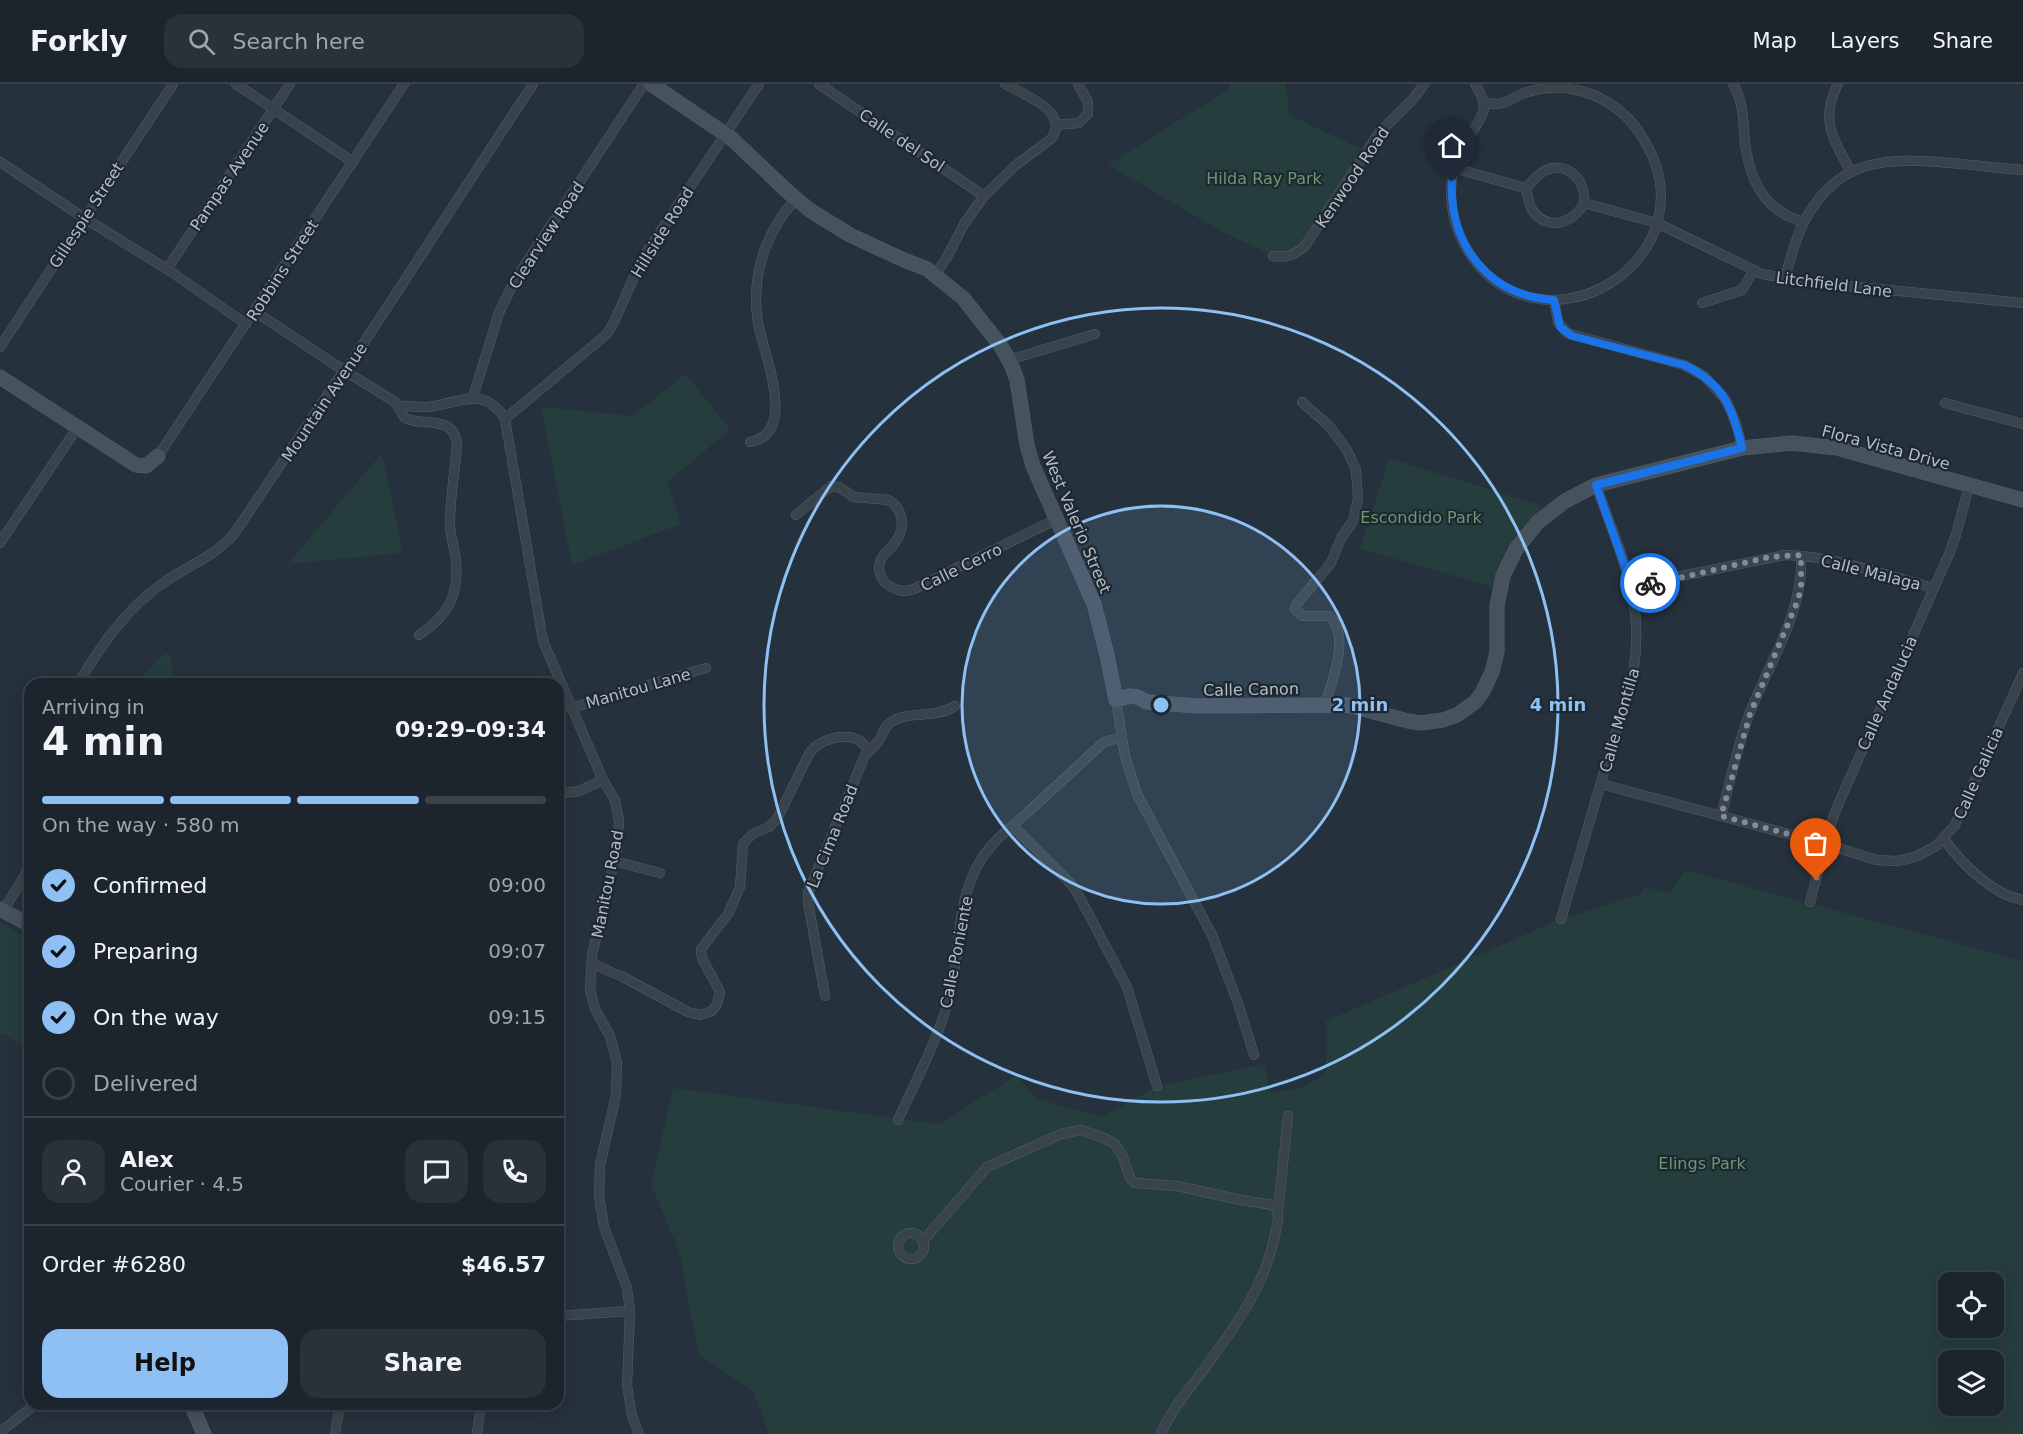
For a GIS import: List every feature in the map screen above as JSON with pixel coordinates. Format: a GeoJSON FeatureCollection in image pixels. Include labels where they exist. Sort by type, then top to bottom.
{"type":"FeatureCollection","features":[{"type":"Feature","properties":{"kind":"street","name":"Gillespie Street"},"geometry":{"type":"LineString","coordinates":[[0,347],[173,84]]}},
{"type":"Feature","properties":{"kind":"street"},"geometry":{"type":"LineString","coordinates":[[236,84],[353,162]]}},
{"type":"Feature","properties":{"kind":"street","name":"Pampas Avenue"},"geometry":{"type":"LineString","coordinates":[[167,269],[290,84]]}},
{"type":"Feature","properties":{"kind":"street","name":"Robbins Street"},"geometry":{"type":"LineString","coordinates":[[158,456],[404,84]]}},
{"type":"Feature","properties":{"kind":"street","name":"Mountain Avenue"},"geometry":{"type":"LineString","coordinates":[[82,678],[113,630],[128,613],[164,582],[214,554],[234,534],[352,361],[533,84]]}},
{"type":"Feature","properties":{"kind":"street","name":"Clearview Road"},"geometry":{"type":"LineString","coordinates":[[473,398],[499,313],[515,280],[644,84]]}},
{"type":"Feature","properties":{"kind":"street","name":"West Valerio Street"},"geometry":{"type":"LineString","coordinates":[[651,84],[725,133],[796,200],[829,224],[927,269],[935,275],[978,314],[1009,360],[1017,380],[1025,434],[1033,466],[1094,604],[1118,699],[1128,766],[1137,794],[1212,935],[1238,1003],[1254,1055]]}},
{"type":"Feature","properties":{"kind":"street","name":"Hillside Road"},"geometry":{"type":"LineString","coordinates":[[505,419],[607,334],[642,259],[759,84]]}},
{"type":"Feature","properties":{"kind":"street","name":"Calle del Sol"},"geometry":{"type":"LineString","coordinates":[[819,84],[984,196]]}},
{"type":"Feature","properties":{"kind":"street"},"geometry":{"type":"LineString","coordinates":[[935,275],[964,224],[984,196],[1016,165],[1054,135],[1056,124],[1054,116],[1047,108],[1005,84]]}},
{"type":"Feature","properties":{"kind":"street"},"geometry":{"type":"LineString","coordinates":[[1056,124],[1079,123],[1088,114],[1088,102],[1078,84]]}},
{"type":"Feature","properties":{"kind":"street","name":"Kenwood Road"},"geometry":{"type":"LineString","coordinates":[[1273,256],[1288,256],[1297,253],[1305,246],[1378,134],[1414,98],[1424,84]]}},
{"type":"Feature","properties":{"kind":"street"},"geometry":{"type":"LineString","coordinates":[[1475,84],[1484,103],[1483,111],[1462,147],[1454,168],[1451,197],[1459,235],[1473,259],[1483,270],[1506,286],[1532,297],[1554,300],[1583,296],[1618,279],[1641,256],[1658,223],[1661,201],[1660,185],[1653,158],[1638,131],[1616,108],[1596,96],[1562,88],[1536,90],[1500,104],[1484,103]]}},
{"type":"Feature","properties":{"kind":"street"},"geometry":{"type":"LineString","coordinates":[[1733,84],[1743,113],[1751,173],[1760,191],[1774,207],[1792,219],[1803,222]]}},
{"type":"Feature","properties":{"kind":"street"},"geometry":{"type":"LineString","coordinates":[[1838,84],[1830,103],[1829,124],[1835,142],[1851,172]]}},
{"type":"Feature","properties":{"kind":"street"},"geometry":{"type":"LineString","coordinates":[[1785,278],[1803,222],[1824,193],[1851,172],[1874,164],[1900,159],[2023,170]]}},
{"type":"Feature","properties":{"kind":"street"},"geometry":{"type":"LineString","coordinates":[[0,162],[84,218],[167,269],[246,324]]}},
{"type":"Feature","properties":{"kind":"street"},"geometry":{"type":"LineString","coordinates":[[1454,168],[1525,188]]}},
{"type":"Feature","properties":{"kind":"street"},"geometry":{"type":"LineString","coordinates":[[1564,169],[1572,172],[1581,182],[1584,203],[1570,220],[1562,223],[1549,222],[1540,219],[1532,209],[1525,188],[1547,170],[1564,169]]}},
{"type":"Feature","properties":{"kind":"street"},"geometry":{"type":"LineString","coordinates":[[750,442],[759,440],[768,432],[776,414],[773,380],[757,311],[760,264],[771,234],[796,200]]}},
{"type":"Feature","properties":{"kind":"street","name":"Litchfield Lane"},"geometry":{"type":"LineString","coordinates":[[1584,203],[1658,223],[1771,277],[1818,284],[2023,303]]}},
{"type":"Feature","properties":{"kind":"street"},"geometry":{"type":"LineString","coordinates":[[1702,303],[1742,290],[1754,270]]}},
{"type":"Feature","properties":{"kind":"street"},"geometry":{"type":"LineString","coordinates":[[1554,300],[1558,322],[1567,333],[1684,365],[1704,376],[1726,400],[1737,426],[1742,448]]}},
{"type":"Feature","properties":{"kind":"street"},"geometry":{"type":"LineString","coordinates":[[254,311],[395,402],[408,420],[447,426],[453,433],[457,441],[450,523],[456,560],[455,586],[452,601],[444,615],[419,635]]}},
{"type":"Feature","properties":{"kind":"street"},"geometry":{"type":"LineString","coordinates":[[1009,360],[1095,334]]}},
{"type":"Feature","properties":{"kind":"street"},"geometry":{"type":"LineString","coordinates":[[0,378],[136,465],[146,466],[158,456]]}},
{"type":"Feature","properties":{"kind":"street"},"geometry":{"type":"LineString","coordinates":[[398,406],[426,407],[473,398],[492,403],[505,419]]}},
{"type":"Feature","properties":{"kind":"street"},"geometry":{"type":"LineString","coordinates":[[1302,402],[1329,426],[1347,450],[1356,470],[1358,485],[1357,511],[1353,521],[1341,538],[1331,563],[1295,609],[1302,616],[1329,616],[1337,626],[1338,652],[1325,705]]}},
{"type":"Feature","properties":{"kind":"street"},"geometry":{"type":"LineString","coordinates":[[1945,403],[2023,424]]}},
{"type":"Feature","properties":{"kind":"street","name":"Manitou Road"},"geometry":{"type":"LineString","coordinates":[[505,419],[543,642],[558,678]]}},
{"type":"Feature","properties":{"kind":"street"},"geometry":{"type":"LineString","coordinates":[[0,543],[77,428]]}},
{"type":"Feature","properties":{"kind":"street","name":"Flora Vista Drive"},"geometry":{"type":"LineString","coordinates":[[1538,522],[1565,501],[1596,485],[1742,448],[1792,442],[1836,448],[2023,500]]}},
{"type":"Feature","properties":{"kind":"street","name":"Calle Montilla"},"geometry":{"type":"LineString","coordinates":[[1561,919],[1636,660],[1637,621],[1632,586],[1596,485]]}},
{"type":"Feature","properties":{"kind":"street","name":"Calle Cerro"},"geometry":{"type":"LineString","coordinates":[[796,515],[831,486],[839,487],[854,496],[892,502],[900,512],[902,527],[896,542],[882,557],[880,571],[883,581],[890,588],[904,592],[914,590],[1057,519]]}},
{"type":"Feature","properties":{"kind":"street","name":"Calle Andalucia"},"geometry":{"type":"LineString","coordinates":[[1810,902],[1838,805],[1956,535],[1969,486]]}},
{"type":"Feature","properties":{"kind":"street","name":"Calle Canon"},"geometry":{"type":"LineString","coordinates":[[1118,699],[1126,696],[1137,697],[1147,702],[1197,706],[1357,706],[1408,721],[1421,723],[1443,720],[1466,709],[1482,693],[1495,664],[1497,606],[1503,576],[1516,549],[1538,522]]}},
{"type":"Feature","properties":{"kind":"street"},"geometry":{"type":"LineString","coordinates":[[1721,816],[1750,714],[1798,600],[1801,587],[1801,555]]}},
{"type":"Feature","properties":{"kind":"street","name":"Calle Malaga"},"geometry":{"type":"LineString","coordinates":[[1632,586],[1688,576],[1769,557],[1801,555],[1827,559],[1934,588]]}},
{"type":"Feature","properties":{"kind":"street","name":"Manitou Lane"},"geometry":{"type":"LineString","coordinates":[[571,708],[706,668]]}},
{"type":"Feature","properties":{"kind":"street","name":"Calle Galicia"},"geometry":{"type":"LineString","coordinates":[[1601,784],[1826,844],[1876,860],[1897,861],[1917,856],[1944,839],[1960,816],[2023,673]]}},
{"type":"Feature","properties":{"kind":"street","name":"Manitou Road"},"geometry":{"type":"LineString","coordinates":[[564,692],[603,780],[615,800],[618,814],[619,835],[592,955],[590,979],[592,1000],[610,1036],[617,1063],[616,1095],[600,1165],[599,1196],[600,1212],[622,1275],[630,1311],[627,1385],[632,1416],[639,1434]]}},
{"type":"Feature","properties":{"kind":"street","name":"La Cima Road"},"geometry":{"type":"LineString","coordinates":[[825,996],[808,893],[865,755],[880,738],[886,725],[895,720],[943,712],[955,706]]}},
{"type":"Feature","properties":{"kind":"street"},"geometry":{"type":"LineString","coordinates":[[593,964],[688,1011],[700,1015],[712,1011],[719,1000],[720,992],[702,958],[702,948],[728,914],[740,887],[741,849],[745,840],[752,834],[769,827],[777,819],[809,754],[815,747],[836,738],[850,737],[859,741],[869,751]]}},
{"type":"Feature","properties":{"kind":"street","name":"Calle Poniente"},"geometry":{"type":"LineString","coordinates":[[898,1120],[940,1027],[949,1000],[957,958],[962,908],[969,885],[982,859],[991,846],[1104,742],[1122,737]]}},
{"type":"Feature","properties":{"kind":"street"},"geometry":{"type":"LineString","coordinates":[[564,793],[579,791],[603,780]]}},
{"type":"Feature","properties":{"kind":"street"},"geometry":{"type":"LineString","coordinates":[[1013,826],[1071,884],[1083,904],[1127,987],[1157,1086]]}},
{"type":"Feature","properties":{"kind":"street"},"geometry":{"type":"LineString","coordinates":[[1944,839],[1977,875],[2005,893],[2023,900]]}},
{"type":"Feature","properties":{"kind":"street"},"geometry":{"type":"LineString","coordinates":[[614,861],[660,873]]}},
{"type":"Feature","properties":{"kind":"street"},"geometry":{"type":"LineString","coordinates":[[24,877],[2,910],[24,922]]}},
{"type":"Feature","properties":{"kind":"street"},"geometry":{"type":"LineString","coordinates":[[1161,1434],[1173,1411],[1231,1332],[1253,1297],[1265,1269],[1273,1244],[1278,1212],[1288,1116]]}},
{"type":"Feature","properties":{"kind":"street"},"geometry":{"type":"LineString","coordinates":[[923,1241],[987,1167],[1061,1134],[1081,1130],[1115,1144],[1122,1155],[1130,1178],[1135,1183],[1177,1186],[1241,1200],[1273,1204],[1278,1212]]}},
{"type":"Feature","properties":{"kind":"street"},"geometry":{"type":"LineString","coordinates":[[564,1316],[630,1311]]}},
{"type":"Feature","properties":{"kind":"street"},"geometry":{"type":"LineString","coordinates":[[0,1432],[28,1410]]}},
{"type":"Feature","properties":{"kind":"street"},"geometry":{"type":"LineString","coordinates":[[194,1410],[204,1434]]}},
{"type":"Feature","properties":{"kind":"street"},"geometry":{"type":"LineString","coordinates":[[335,1434],[339,1410]]}},
{"type":"Feature","properties":{"kind":"street"},"geometry":{"type":"LineString","coordinates":[[477,1434],[481,1410]]}},
{"type":"Feature","properties":{"kind":"green space","name":"Hilda Ray Park"},"geometry":{"type":"Polygon","coordinates":[[[1230,84],[1286,84],[1289,115],[1366,151],[1305,246],[1273,256],[1219,230],[1108,165],[1230,88],[1230,84]]]}},
{"type":"Feature","properties":{"kind":"green space"},"geometry":{"type":"Polygon","coordinates":[[[686,374],[730,430],[667,482],[681,524],[572,565],[541,407],[632,416],[686,374]]]}},
{"type":"Feature","properties":{"kind":"green space"},"geometry":{"type":"Polygon","coordinates":[[[382,453],[403,553],[288,564],[382,453]]]}},
{"type":"Feature","properties":{"kind":"green space","name":"Escondido Park"},"geometry":{"type":"Polygon","coordinates":[[[1389,458],[1544,506],[1513,543],[1501,564],[1493,587],[1360,549],[1389,458]]]}},
{"type":"Feature","properties":{"kind":"green space"},"geometry":{"type":"Polygon","coordinates":[[[169,652],[174,678],[141,678],[153,664],[169,652]]]}},
{"type":"Feature","properties":{"kind":"green space","name":"Elings Park"},"geometry":{"type":"Polygon","coordinates":[[[1685,870],[2023,961],[2023,1434],[769,1434],[753,1391],[698,1354],[680,1254],[651,1185],[673,1088],[939,1124],[1017,1075],[1035,1098],[1102,1117],[1157,1086],[1264,1064],[1271,1093],[1299,1088],[1325,1076],[1326,1021],[1561,919],[1640,894],[1644,886],[1669,894],[1685,870]]]}},
{"type":"Feature","properties":{"kind":"green space"},"geometry":{"type":"Polygon","coordinates":[[[0,922],[24,936],[24,1048],[6,1034],[0,1034],[0,922]]]}},
{"type":"Feature","properties":{"kind":"way so far"},"geometry":{"type":"LineString","coordinates":[[1650,583],[1769,557],[1801,555],[1801,587],[1798,600],[1743,731],[1721,816],[1826,844],[1816,880]]}},
{"type":"Feature","properties":{"kind":"route"},"geometry":{"type":"LineString","coordinates":[[1452,182],[1452,206],[1459,235],[1473,259],[1483,270],[1518,293],[1554,300],[1560,327],[1572,336],[1693,369],[1712,382],[1733,412],[1742,448],[1596,485],[1632,586],[1650,583]]}}]}
